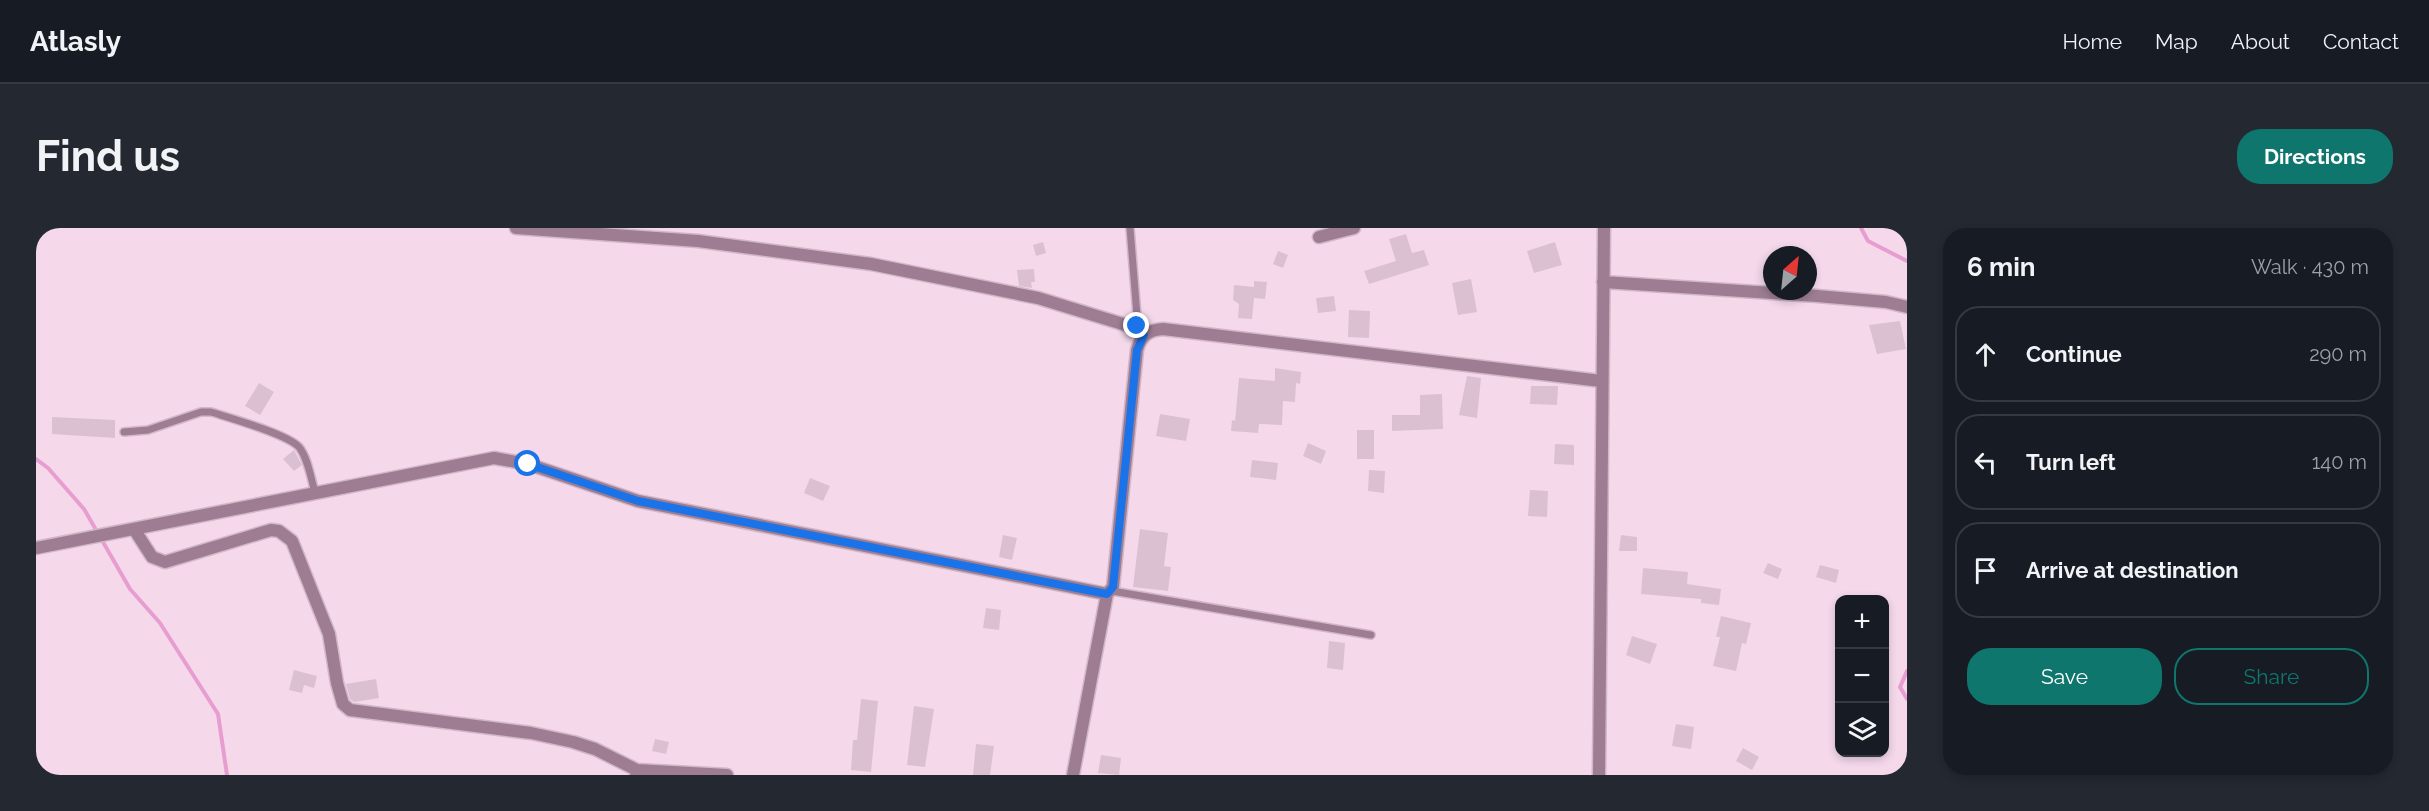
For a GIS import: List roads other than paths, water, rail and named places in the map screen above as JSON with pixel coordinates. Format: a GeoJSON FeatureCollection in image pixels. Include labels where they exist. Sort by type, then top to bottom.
{"type":"FeatureCollection","features":[{"type":"Feature","properties":{"kind":"street"},"geometry":{"type":"LineString","coordinates":[[516,228],[698,241],[871,264],[1038,298],[1142,332],[1163,329],[1601,381]]}},
{"type":"Feature","properties":{"kind":"street"},"geometry":{"type":"LineString","coordinates":[[1319,237],[1354,228]]}},
{"type":"Feature","properties":{"kind":"street"},"geometry":{"type":"LineString","coordinates":[[1600,775],[1601,381],[1604,228]]}},
{"type":"Feature","properties":{"kind":"street"},"geometry":{"type":"LineString","coordinates":[[1603,282],[1828,297],[1886,302],[1907,307]]}},
{"type":"Feature","properties":{"kind":"street"},"geometry":{"type":"LineString","coordinates":[[1073,775],[1109,592],[1137,350],[1142,332]]}},
{"type":"Feature","properties":{"kind":"street"},"geometry":{"type":"LineString","coordinates":[[36,548],[480,459],[504,459],[528,464],[638,501],[1109,592]]}},
{"type":"Feature","properties":{"kind":"street"},"geometry":{"type":"LineString","coordinates":[[134,529],[152,557],[165,562],[271,530],[287,535],[292,541],[329,634],[337,683],[343,704],[350,710],[531,733],[573,742],[595,749],[636,773],[727,775]]}},
{"type":"Feature","properties":{"kind":"lane"},"geometry":{"type":"LineString","coordinates":[[1130,228],[1137,326],[1142,332]]}},
{"type":"Feature","properties":{"kind":"lane"},"geometry":{"type":"LineString","coordinates":[[124,432],[148,430],[201,411],[211,412],[283,437],[299,447],[315,492]]}},
{"type":"Feature","properties":{"kind":"lane"},"geometry":{"type":"LineString","coordinates":[[1109,592],[1371,635]]}},
{"type":"Feature","properties":{"kind":"waterway"},"geometry":{"type":"LineString","coordinates":[[1861,228],[1868,241],[1907,261]]}},
{"type":"Feature","properties":{"kind":"waterway"},"geometry":{"type":"LineString","coordinates":[[36,459],[48,468],[84,509],[130,589],[160,623],[218,714],[227,775]]}},
{"type":"Feature","properties":{"kind":"waterway"},"geometry":{"type":"LineString","coordinates":[[1907,671],[1900,687],[1907,699]]}}]}
